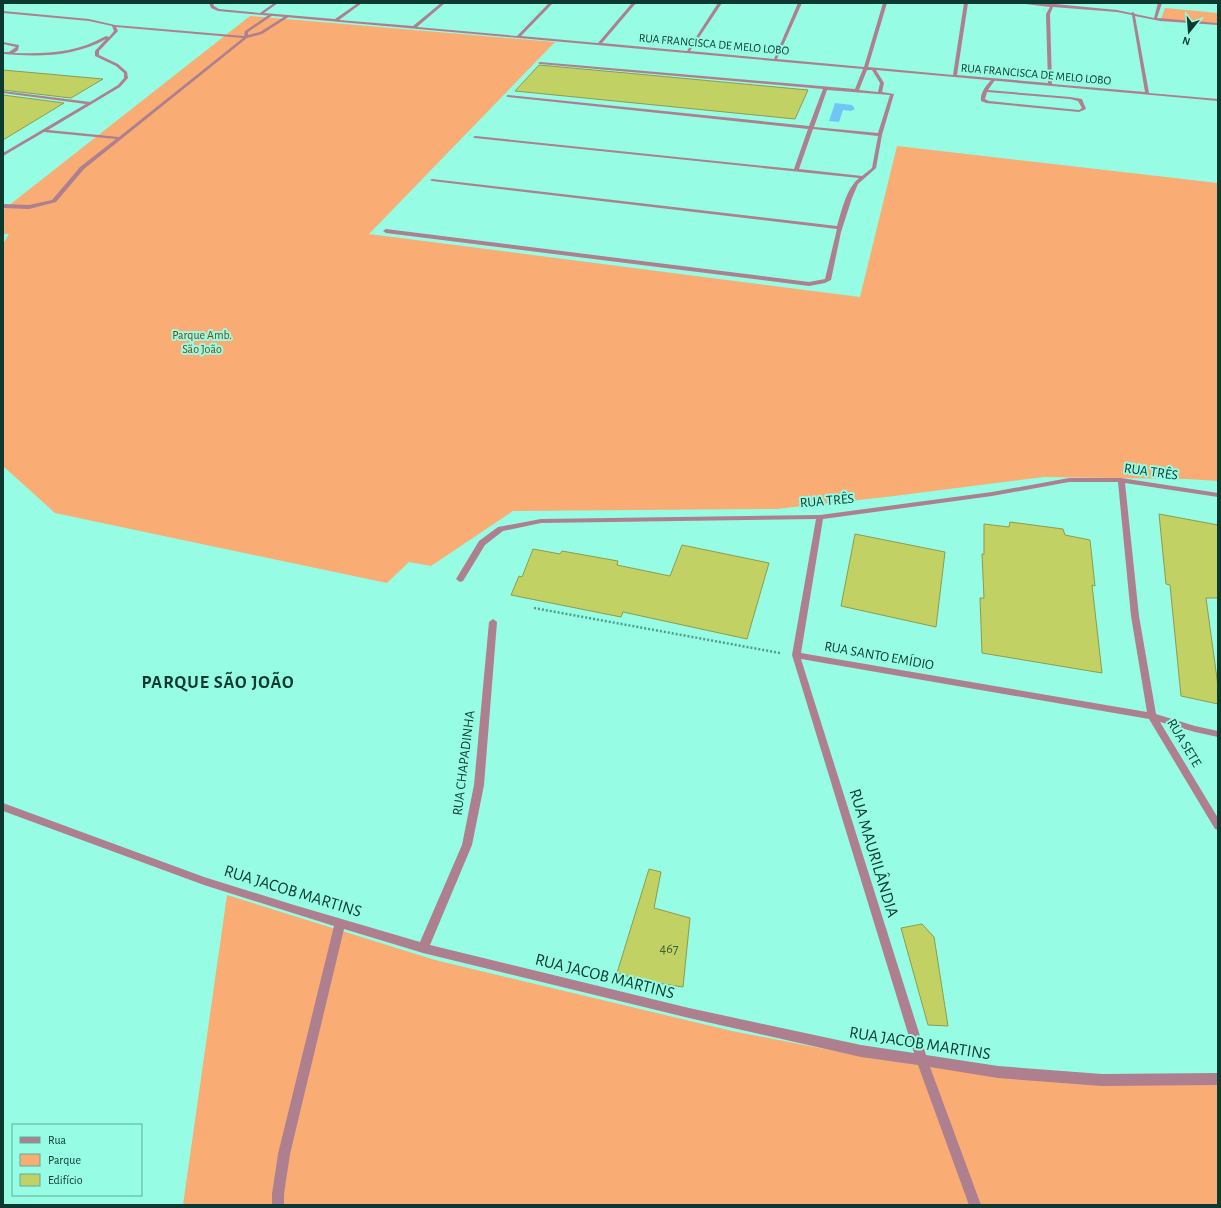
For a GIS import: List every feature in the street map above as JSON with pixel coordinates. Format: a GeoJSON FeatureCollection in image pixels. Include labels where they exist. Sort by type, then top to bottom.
{"type":"FeatureCollection","features":[{"type":"Feature","properties":{"kind":"street","name":"RUA FRANCISCA DE MELO LOBO"},"geometry":{"type":"LineString","coordinates":[[211,3],[212,7],[218,10],[1218,100]]}},
{"type":"Feature","properties":{"kind":"street"},"geometry":{"type":"LineString","coordinates":[[260,14],[276,3]]}},
{"type":"Feature","properties":{"kind":"street"},"geometry":{"type":"LineString","coordinates":[[336,20],[360,3]]}},
{"type":"Feature","properties":{"kind":"street"},"geometry":{"type":"LineString","coordinates":[[415,27],[443,3]]}},
{"type":"Feature","properties":{"kind":"street"},"geometry":{"type":"LineString","coordinates":[[518,37],[551,3]]}},
{"type":"Feature","properties":{"kind":"street"},"geometry":{"type":"LineString","coordinates":[[599,44],[634,3]]}},
{"type":"Feature","properties":{"kind":"street"},"geometry":{"type":"LineString","coordinates":[[688,52],[720,3]]}},
{"type":"Feature","properties":{"kind":"street"},"geometry":{"type":"LineString","coordinates":[[775,60],[800,3]]}},
{"type":"Feature","properties":{"kind":"street"},"geometry":{"type":"LineString","coordinates":[[856,91],[865,69],[885,3]]}},
{"type":"Feature","properties":{"kind":"street"},"geometry":{"type":"LineString","coordinates":[[955,77],[966,3]]}},
{"type":"Feature","properties":{"kind":"street"},"geometry":{"type":"LineString","coordinates":[[1019,3],[1105,10],[1133,13],[1156,19],[1218,24]]}},
{"type":"Feature","properties":{"kind":"street"},"geometry":{"type":"LineString","coordinates":[[1052,6],[1066,3]]}},
{"type":"Feature","properties":{"kind":"street"},"geometry":{"type":"LineString","coordinates":[[1156,19],[1160,3]]}},
{"type":"Feature","properties":{"kind":"street"},"geometry":{"type":"LineString","coordinates":[[1050,85],[1048,14],[1052,6]]}},
{"type":"Feature","properties":{"kind":"street"},"geometry":{"type":"LineString","coordinates":[[3,12],[89,20],[115,26],[246,37],[261,33],[288,16]]}},
{"type":"Feature","properties":{"kind":"street"},"geometry":{"type":"LineString","coordinates":[[1133,13],[1147,93]]}},
{"type":"Feature","properties":{"kind":"street"},"geometry":{"type":"LineString","coordinates":[[3,206],[29,207],[54,201],[82,168],[246,37],[246,32],[271,15]]}},
{"type":"Feature","properties":{"kind":"street"},"geometry":{"type":"LineString","coordinates":[[3,155],[119,86],[126,78],[126,73],[117,65],[97,56],[97,51],[116,31],[115,26]]}},
{"type":"Feature","properties":{"kind":"street"},"geometry":{"type":"LineString","coordinates":[[3,53],[54,54],[70,52],[85,48],[112,35]]}},
{"type":"Feature","properties":{"kind":"street"},"geometry":{"type":"LineString","coordinates":[[3,43],[18,46],[9,54]]}},
{"type":"Feature","properties":{"kind":"street"},"geometry":{"type":"LineString","coordinates":[[386,231],[809,284],[828,280],[840,228],[854,186],[862,177],[872,172],[874,168],[880,135],[892,94],[540,63]]}},
{"type":"Feature","properties":{"kind":"street"},"geometry":{"type":"LineString","coordinates":[[873,69],[882,83],[880,93]]}},
{"type":"Feature","properties":{"kind":"street"},"geometry":{"type":"LineString","coordinates":[[985,91],[1076,99],[1080,100],[1084,109],[1079,111],[993,104],[983,100],[985,91],[994,80]]}},
{"type":"Feature","properties":{"kind":"street"},"geometry":{"type":"LineString","coordinates":[[796,170],[825,89]]}},
{"type":"Feature","properties":{"kind":"street"},"geometry":{"type":"LineString","coordinates":[[3,92],[91,103]]}},
{"type":"Feature","properties":{"kind":"street"},"geometry":{"type":"LineString","coordinates":[[508,96],[880,135]]}},
{"type":"Feature","properties":{"kind":"street"},"geometry":{"type":"LineString","coordinates":[[43,131],[120,138]]}},
{"type":"Feature","properties":{"kind":"street"},"geometry":{"type":"LineString","coordinates":[[475,137],[862,177]]}},
{"type":"Feature","properties":{"kind":"street"},"geometry":{"type":"LineString","coordinates":[[432,180],[840,228]]}},
{"type":"Feature","properties":{"kind":"street","name":"RUA TRÊS"},"geometry":{"type":"LineString","coordinates":[[460,579],[482,543],[501,529],[541,521],[820,516],[992,494],[1069,480],[1120,480],[1218,494]]}},
{"type":"Feature","properties":{"kind":"street"},"geometry":{"type":"LineString","coordinates":[[1120,480],[1127,531],[1134,616],[1152,716]]}},
{"type":"Feature","properties":{"kind":"street"},"geometry":{"type":"LineString","coordinates":[[796,656],[820,516]]}},
{"type":"Feature","properties":{"kind":"street","name":"RUA CHAPADINHA"},"geometry":{"type":"LineString","coordinates":[[423,948],[467,844],[479,785],[493,622]]}},
{"type":"Feature","properties":{"kind":"street","name":"RUA SANTO EMÍDIO"},"geometry":{"type":"LineString","coordinates":[[796,656],[1152,716],[1195,729],[1218,734]]}},
{"type":"Feature","properties":{"kind":"street","name":"RUA MAURILÂNDIA"},"geometry":{"type":"LineString","coordinates":[[796,656],[921,1059],[975,1205]]}},
{"type":"Feature","properties":{"kind":"street","name":"RUA SETE"},"geometry":{"type":"LineString","coordinates":[[1152,716],[1218,826]]}},
{"type":"Feature","properties":{"kind":"street","name":"RUA JACOB MARTINS"},"geometry":{"type":"LineString","coordinates":[[3,807],[204,881],[340,924],[423,948],[689,1013],[861,1051],[998,1072],[1102,1080],[1218,1079]]}},
{"type":"Feature","properties":{"kind":"street"},"geometry":{"type":"LineString","coordinates":[[278,1205],[278,1194],[284,1154],[340,924]]}},
{"type":"Feature","properties":{"kind":"path"},"geometry":{"type":"LineString","coordinates":[[534,608],[796,656]]}},
{"type":"Feature","properties":{"kind":"green space"},"geometry":{"type":"Polygon","coordinates":[[[1165,8],[1218,13],[1218,23],[1161,19],[1165,8]]]}},
{"type":"Feature","properties":{"kind":"green space","name":"Parque Amb. São João"},"geometry":{"type":"Polygon","coordinates":[[[250,16],[555,42],[369,234],[860,297],[897,146],[1218,183],[1218,481],[1187,479],[1044,477],[776,509],[513,511],[431,566],[409,562],[387,583],[55,513],[3,466],[3,244],[9,234],[3,234],[3,210],[250,16]]]}},
{"type":"Feature","properties":{"kind":"green space"},"geometry":{"type":"Polygon","coordinates":[[[227,895],[435,960],[732,1031],[876,1059],[998,1072],[1218,1079],[1218,1205],[183,1205],[227,895]]]}},
{"type":"Feature","properties":{"kind":"water"},"geometry":{"type":"Polygon","coordinates":[[[835,103],[852,105],[855,109],[851,111],[843,110],[839,122],[829,121],[835,103]]]}},
{"type":"Feature","properties":{"kind":"building"},"geometry":{"type":"Polygon","coordinates":[[[539,65],[808,90],[795,119],[515,91],[539,65]]]}},
{"type":"Feature","properties":{"kind":"building"},"geometry":{"type":"Polygon","coordinates":[[[3,70],[103,79],[71,98],[3,90],[3,70]]]}},
{"type":"Feature","properties":{"kind":"building"},"geometry":{"type":"Polygon","coordinates":[[[3,95],[64,103],[3,140],[3,95]]]}},
{"type":"Feature","properties":{"kind":"building"},"geometry":{"type":"Polygon","coordinates":[[[1159,514],[1218,525],[1218,598],[1206,598],[1218,686],[1218,704],[1181,696],[1170,585],[1166,584],[1159,514]]]}},
{"type":"Feature","properties":{"kind":"building"},"geometry":{"type":"Polygon","coordinates":[[[1010,522],[1063,529],[1065,535],[1090,540],[1095,586],[1092,585],[1102,673],[982,653],[980,598],[984,598],[982,554],[984,554],[984,524],[1009,527],[1010,522]]]}},
{"type":"Feature","properties":{"kind":"building"},"geometry":{"type":"Polygon","coordinates":[[[855,534],[945,552],[936,627],[841,606],[855,534]]]}},
{"type":"Feature","properties":{"kind":"building"},"geometry":{"type":"Polygon","coordinates":[[[682,545],[769,563],[747,639],[623,612],[621,617],[511,595],[519,576],[522,577],[533,549],[560,554],[562,551],[618,561],[617,565],[670,576],[682,545]]]}},
{"type":"Feature","properties":{"kind":"building"},"geometry":{"type":"Polygon","coordinates":[[[649,869],[661,872],[654,908],[690,918],[683,987],[644,981],[617,973],[649,869]]]}},
{"type":"Feature","properties":{"kind":"building"},"geometry":{"type":"Polygon","coordinates":[[[922,924],[934,937],[948,1026],[928,1025],[901,928],[922,924]]]}},
{"type":"Feature","properties":{"kind":"district","name":"PARQUE SÃO JOÃO"},"geometry":{"type":"Point","coordinates":[218,683]}}]}
